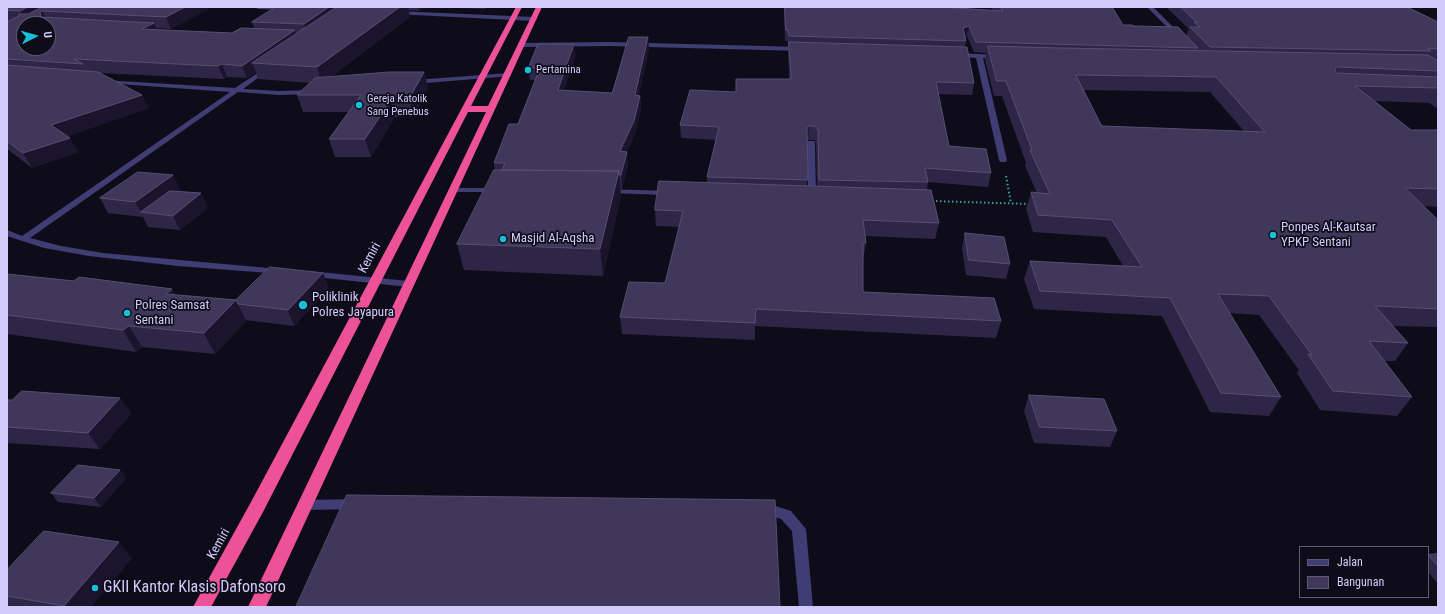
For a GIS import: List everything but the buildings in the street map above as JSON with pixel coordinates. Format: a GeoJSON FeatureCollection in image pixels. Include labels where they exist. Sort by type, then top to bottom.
{"type":"FeatureCollection","features":[{"type":"Feature","properties":{"kind":"highway"},"geometry":{"type":"LineString","coordinates":[[257,607],[539,7]]}},
{"type":"Feature","properties":{"kind":"highway","name":"Kemiri"},"geometry":{"type":"LineString","coordinates":[[202,607],[257,507],[481,76],[516,12]]}},
{"type":"Feature","properties":{"kind":"highway"},"geometry":{"type":"LineString","coordinates":[[465,109],[491,109]]}},
{"type":"Feature","properties":{"kind":"street"},"geometry":{"type":"LineString","coordinates":[[258,7],[297,9]]}},
{"type":"Feature","properties":{"kind":"street"},"geometry":{"type":"LineString","coordinates":[[1150,7],[1183,40]]}},
{"type":"Feature","properties":{"kind":"street"},"geometry":{"type":"LineString","coordinates":[[389,13],[516,12],[534,19]]}},
{"type":"Feature","properties":{"kind":"street"},"geometry":{"type":"LineString","coordinates":[[521,45],[610,44],[810,50]]}},
{"type":"Feature","properties":{"kind":"street"},"geometry":{"type":"LineString","coordinates":[[947,55],[1002,57]]}},
{"type":"Feature","properties":{"kind":"street"},"geometry":{"type":"LineString","coordinates":[[979,56],[1003,160]]}},
{"type":"Feature","properties":{"kind":"street"},"geometry":{"type":"LineString","coordinates":[[24,238],[276,62]]}},
{"type":"Feature","properties":{"kind":"street"},"geometry":{"type":"LineString","coordinates":[[403,83],[508,75]]}},
{"type":"Feature","properties":{"kind":"street"},"geometry":{"type":"LineString","coordinates":[[100,80],[279,93],[317,91]]}},
{"type":"Feature","properties":{"kind":"street"},"geometry":{"type":"LineString","coordinates":[[811,143],[811,197]]}},
{"type":"Feature","properties":{"kind":"street"},"geometry":{"type":"LineString","coordinates":[[452,190],[503,190]]}},
{"type":"Feature","properties":{"kind":"street"},"geometry":{"type":"LineString","coordinates":[[596,191],[676,193]]}},
{"type":"Feature","properties":{"kind":"street"},"geometry":{"type":"LineString","coordinates":[[9,235],[24,238],[54,249],[86,254],[143,261],[376,280],[408,284]]}},
{"type":"Feature","properties":{"kind":"street"},"geometry":{"type":"LineString","coordinates":[[305,505],[368,504]]}},
{"type":"Feature","properties":{"kind":"street"},"geometry":{"type":"LineString","coordinates":[[752,506],[767,508],[786,516],[799,529],[806,607]]}},
{"type":"Feature","properties":{"kind":"path"},"geometry":{"type":"LineString","coordinates":[[1003,160],[1011,203]]}},
{"type":"Feature","properties":{"kind":"path"},"geometry":{"type":"LineString","coordinates":[[932,201],[1034,204]]}},
{"type":"Feature","properties":{"kind":"place","name":"Pertamina"},"geometry":{"type":"Point","coordinates":[528,70]}},
{"type":"Feature","properties":{"kind":"place","name":"Gereja Katolik Sang Penebus"},"geometry":{"type":"Point","coordinates":[359,105]}},
{"type":"Feature","properties":{"kind":"place","name":"Ponpes Al-Kautsar YPKP Sentani"},"geometry":{"type":"Point","coordinates":[1273,235]}},
{"type":"Feature","properties":{"kind":"place","name":"Masjid Al-Aqsha"},"geometry":{"type":"Point","coordinates":[503,239]}},
{"type":"Feature","properties":{"kind":"place","name":"Poliklinik Polres Jayapura"},"geometry":{"type":"Point","coordinates":[303,305]}},
{"type":"Feature","properties":{"kind":"place","name":"Polres Samsat Sentani"},"geometry":{"type":"Point","coordinates":[127,313]}},
{"type":"Feature","properties":{"kind":"place","name":"GKII Kantor Klasis Dafonsoro"},"geometry":{"type":"Point","coordinates":[95,588]}}]}
